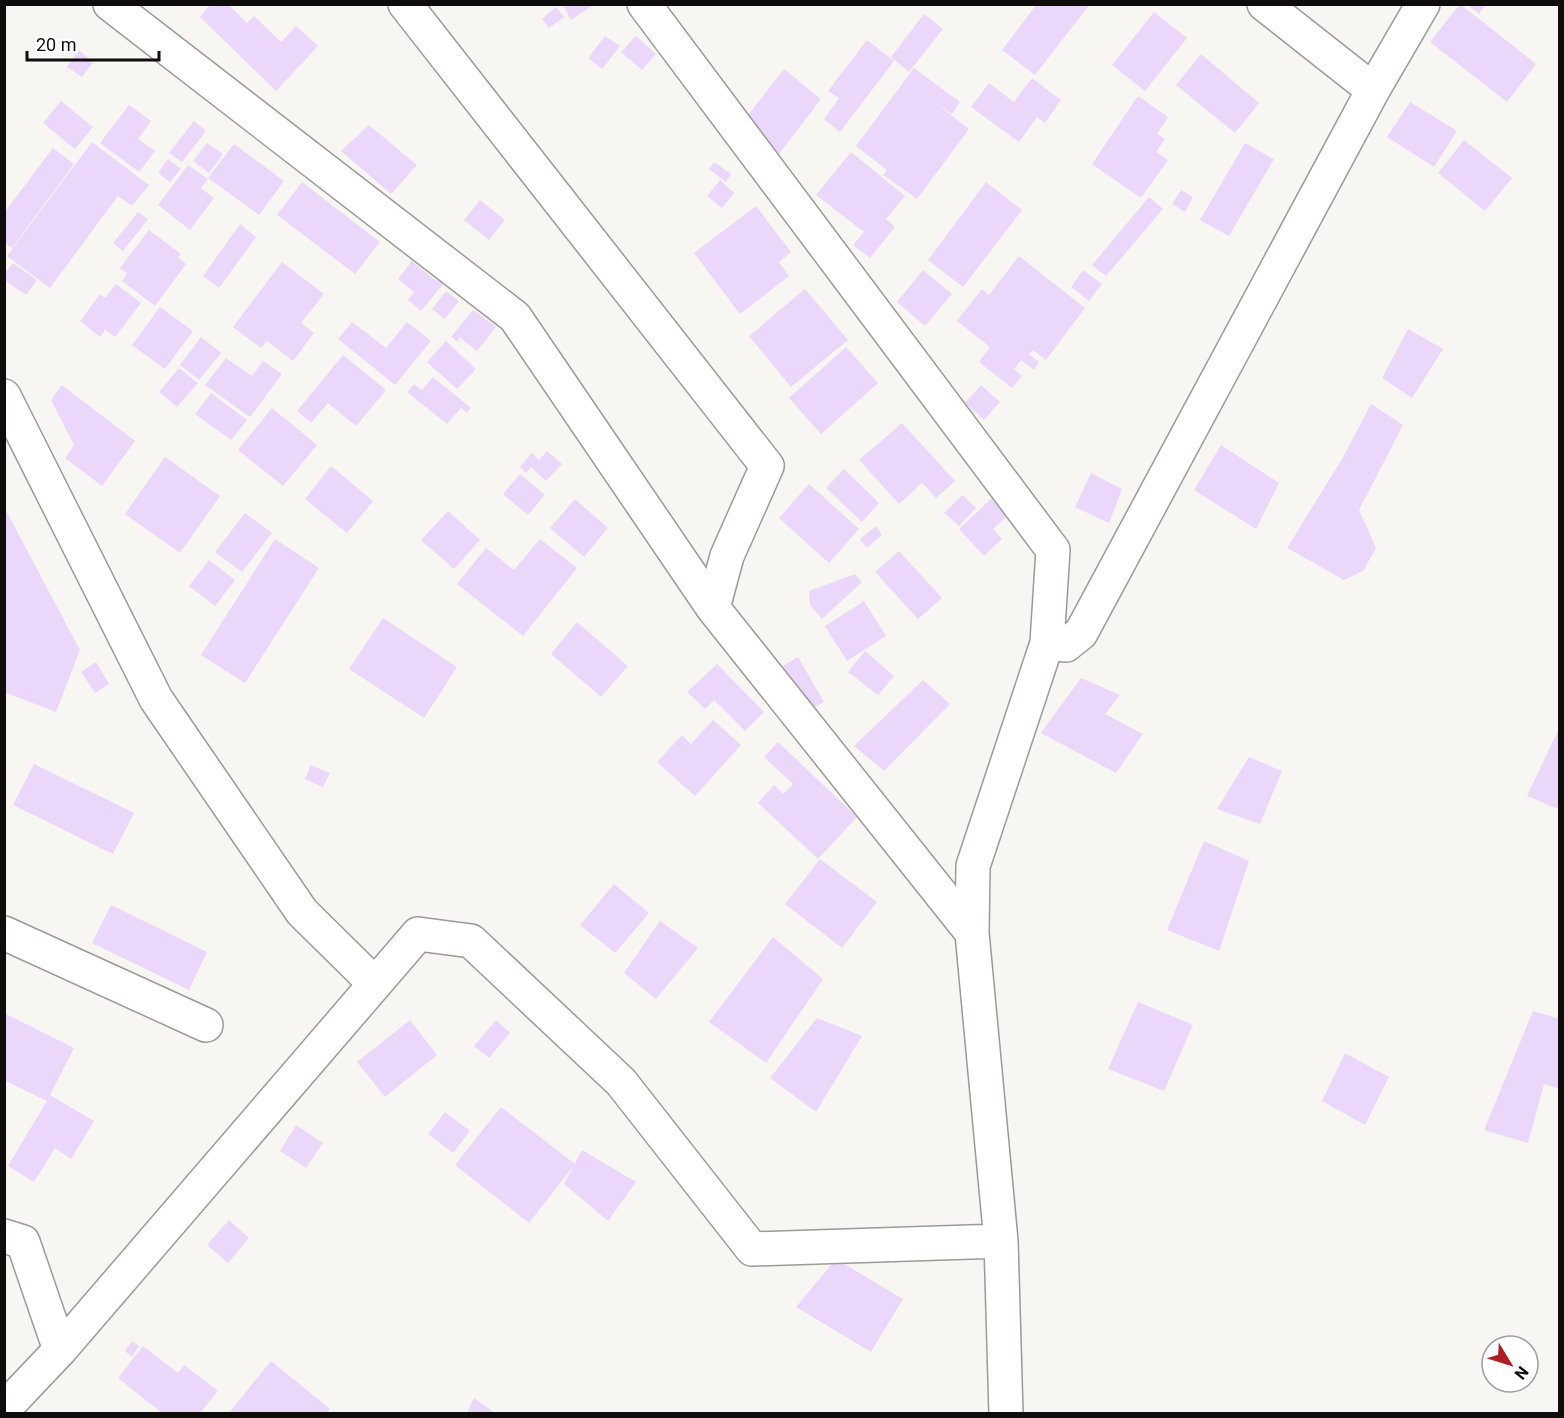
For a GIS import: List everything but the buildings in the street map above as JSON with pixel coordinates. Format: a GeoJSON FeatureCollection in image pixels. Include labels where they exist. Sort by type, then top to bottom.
{"type":"FeatureCollection","features":[{"type":"Feature","properties":{"kind":"street"},"geometry":{"type":"LineString","coordinates":[[110,4],[514,317],[713,608],[972,933]]}},
{"type":"Feature","properties":{"kind":"street"},"geometry":{"type":"LineString","coordinates":[[405,4],[767,466],[727,556],[713,608]]}},
{"type":"Feature","properties":{"kind":"street"},"geometry":{"type":"LineString","coordinates":[[644,4],[1053,550],[1047,643],[974,866],[972,933],[1001,1241],[1006,1413]]}},
{"type":"Feature","properties":{"kind":"street"},"geometry":{"type":"LineString","coordinates":[[1264,4],[1373,90]]}},
{"type":"Feature","properties":{"kind":"street"},"geometry":{"type":"LineString","coordinates":[[1047,643],[1066,645],[1081,633],[1373,90],[1423,4]]}},
{"type":"Feature","properties":{"kind":"street"},"geometry":{"type":"LineString","coordinates":[[4,396],[156,699],[302,912],[374,983]]}},
{"type":"Feature","properties":{"kind":"street"},"geometry":{"type":"LineString","coordinates":[[4,933],[206,1025]]}},
{"type":"Feature","properties":{"kind":"street"},"geometry":{"type":"LineString","coordinates":[[4,1409],[60,1350],[418,934],[471,941],[621,1082],[752,1249],[1001,1241]]}},
{"type":"Feature","properties":{"kind":"street"},"geometry":{"type":"LineString","coordinates":[[4,1236],[23,1242],[60,1350]]}}]}
